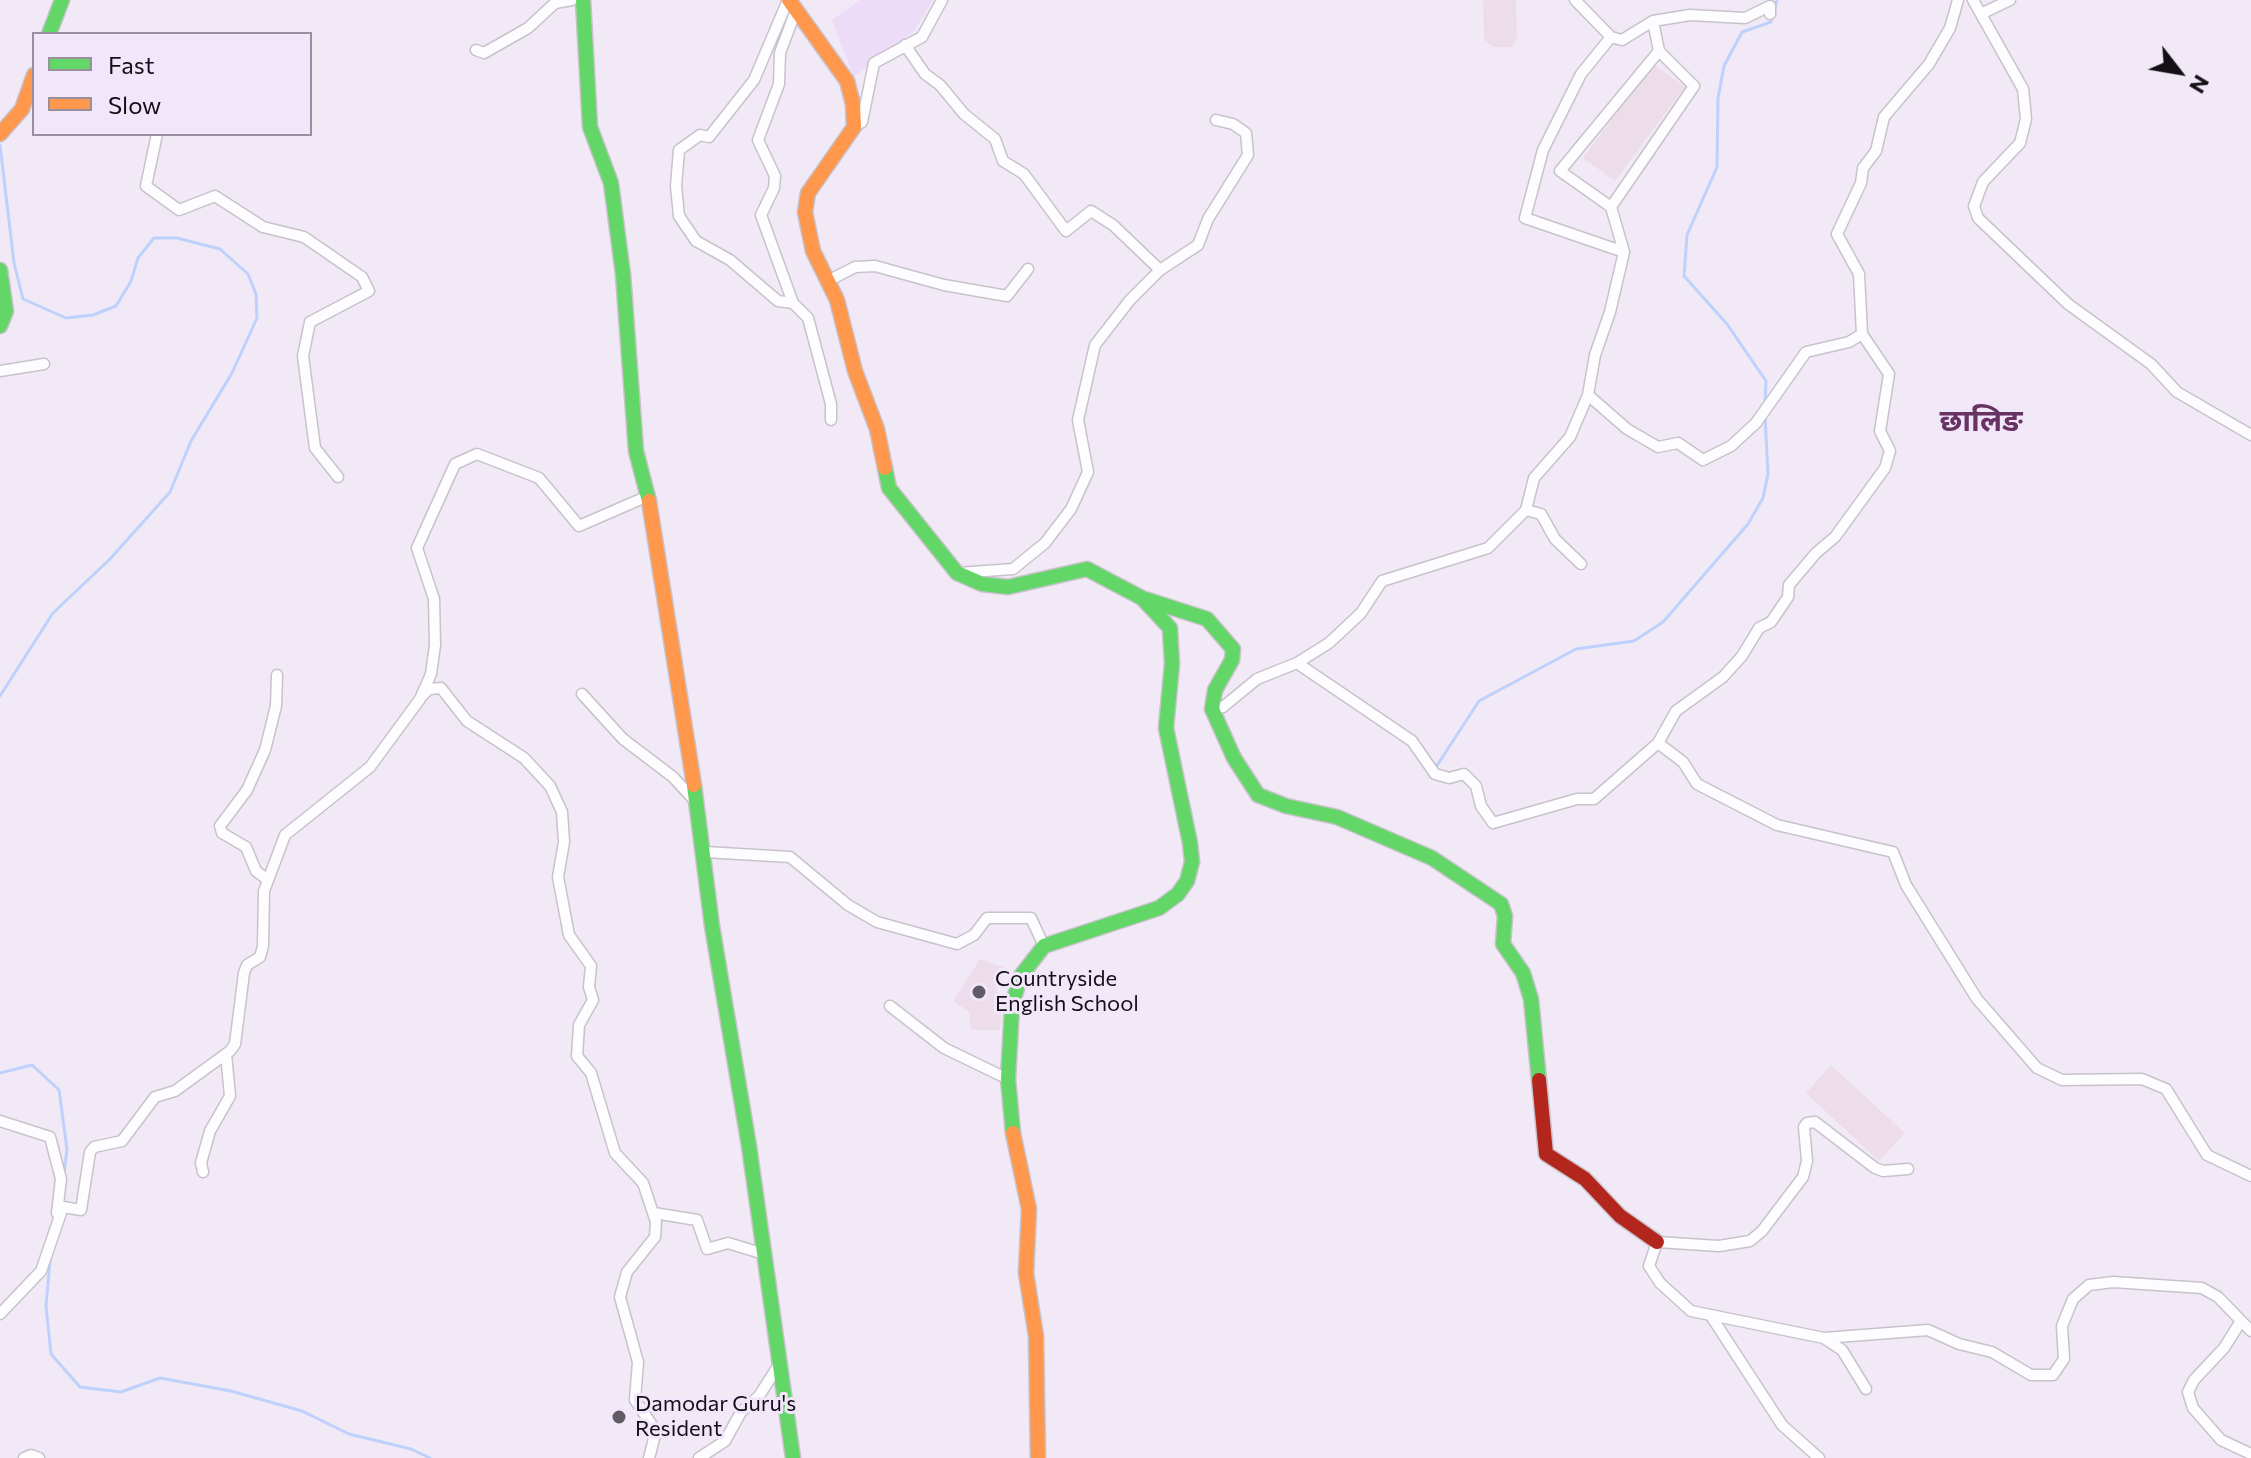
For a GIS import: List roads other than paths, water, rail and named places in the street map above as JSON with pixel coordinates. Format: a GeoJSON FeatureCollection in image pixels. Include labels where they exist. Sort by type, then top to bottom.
{"type":"FeatureCollection","features":[{"type":"Feature","properties":{"kind":"street"},"geometry":{"type":"LineString","coordinates":[[50,32],[62,0]]}},
{"type":"Feature","properties":{"kind":"street"},"geometry":{"type":"LineString","coordinates":[[476,50],[484,53],[528,28],[555,3],[572,0]]}},
{"type":"Feature","properties":{"kind":"street"},"geometry":{"type":"LineString","coordinates":[[583,0],[590,127],[611,183],[623,274],[636,451],[648,496],[698,805],[712,926],[793,1458]]}},
{"type":"Feature","properties":{"kind":"street"},"geometry":{"type":"LineString","coordinates":[[942,0],[922,37],[874,63],[862,122],[854,127],[808,193],[805,212],[813,251],[828,281],[877,429],[889,488],[957,573],[982,584],[1008,587],[1024,586],[1087,569],[1142,598],[1207,619],[1233,649],[1232,660],[1215,690],[1212,709],[1234,758],[1258,795],[1286,806],[1337,817],[1432,858],[1501,904],[1505,916],[1501,935],[1503,944],[1523,973],[1531,999],[1530,1018],[1539,1052],[1546,1154],[1585,1179],[1620,1216],[1657,1242],[1719,1246],[1750,1241],[1762,1231],[1803,1177],[1807,1123],[1815,1122],[1875,1168],[1883,1171],[1908,1169]]}},
{"type":"Feature","properties":{"kind":"street"},"geometry":{"type":"LineString","coordinates":[[1575,0],[1611,37],[1622,40],[1653,21],[1690,15],[1745,18],[1770,6],[1770,14]]}},
{"type":"Feature","properties":{"kind":"street"},"geometry":{"type":"LineString","coordinates":[[1297,663],[1412,741],[1435,774],[1449,778],[1464,774],[1476,786],[1481,806],[1493,823],[1577,799],[1594,799],[1658,743],[1676,711],[1723,677],[1742,656],[1759,628],[1771,622],[1788,597],[1789,585],[1816,553],[1835,537],[1885,468],[1890,451],[1880,431],[1889,374],[1862,334],[1859,274],[1837,234],[1861,183],[1863,168],[1876,151],[1884,117],[1929,64],[1950,28],[1958,0]]}},
{"type":"Feature","properties":{"kind":"street"},"geometry":{"type":"LineString","coordinates":[[1973,0],[2023,89],[2026,119],[2020,143],[1983,182],[1974,206],[1978,218],[2068,304],[2151,364],[2177,392],[2251,435]]}},
{"type":"Feature","properties":{"kind":"street"},"geometry":{"type":"LineString","coordinates":[[1983,13],[2010,0]]}},
{"type":"Feature","properties":{"kind":"street"},"geometry":{"type":"LineString","coordinates":[[791,3],[847,81],[854,127]]}},
{"type":"Feature","properties":{"kind":"street"},"geometry":{"type":"LineString","coordinates":[[791,3],[780,53],[779,84],[758,140],[775,176],[774,188],[761,215],[793,303],[808,318],[831,404],[831,420]]}},
{"type":"Feature","properties":{"kind":"street"},"geometry":{"type":"LineString","coordinates":[[791,3],[754,80],[709,137],[700,135],[679,150],[676,186],[679,216],[696,241],[730,260],[778,301],[793,303]]}},
{"type":"Feature","properties":{"kind":"street"},"geometry":{"type":"LineString","coordinates":[[1611,207],[1694,86],[1659,51],[1653,21]]}},
{"type":"Feature","properties":{"kind":"street"},"geometry":{"type":"LineString","coordinates":[[1611,37],[1581,74],[1543,150],[1525,218],[1624,252]]}},
{"type":"Feature","properties":{"kind":"street"},"geometry":{"type":"LineString","coordinates":[[905,45],[925,74],[940,85],[964,114],[995,139],[1003,161],[1024,174],[1066,231],[1091,211],[1113,225],[1160,270]]}},
{"type":"Feature","properties":{"kind":"street"},"geometry":{"type":"LineString","coordinates":[[1212,709],[1223,707],[1257,679],[1297,663],[1329,643],[1361,613],[1382,581],[1488,548],[1526,510],[1534,478],[1570,437],[1588,395],[1595,355],[1610,312],[1624,252],[1611,207],[1560,171],[1659,51]]}},
{"type":"Feature","properties":{"kind":"street"},"geometry":{"type":"LineString","coordinates":[[0,134],[22,109],[32,81]]}},
{"type":"Feature","properties":{"kind":"street"},"geometry":{"type":"LineString","coordinates":[[957,573],[1013,569],[1045,543],[1071,509],[1088,472],[1078,420],[1095,345],[1160,270],[1198,245],[1208,219],[1248,155],[1246,133],[1233,124],[1216,120]]}},
{"type":"Feature","properties":{"kind":"street"},"geometry":{"type":"LineString","coordinates":[[157,136],[146,186],[179,210],[215,196],[263,227],[304,237],[362,277],[369,291],[310,322],[303,356],[315,448],[338,477]]}},
{"type":"Feature","properties":{"kind":"street"},"geometry":{"type":"LineString","coordinates":[[828,281],[855,267],[875,266],[944,285],[1007,296],[1028,269]]}},
{"type":"Feature","properties":{"kind":"street"},"geometry":{"type":"LineString","coordinates":[[0,270],[6,311],[0,326]]}},
{"type":"Feature","properties":{"kind":"street"},"geometry":{"type":"LineString","coordinates":[[1588,395],[1627,429],[1658,447],[1678,443],[1703,460],[1731,446],[1756,423],[1806,352],[1849,342],[1862,334]]}},
{"type":"Feature","properties":{"kind":"street"},"geometry":{"type":"LineString","coordinates":[[0,371],[44,364]]}},
{"type":"Feature","properties":{"kind":"street"},"geometry":{"type":"LineString","coordinates":[[420,699],[431,674],[435,615],[434,599],[417,548],[455,464],[477,454],[539,478],[579,526],[648,496]]}},
{"type":"Feature","properties":{"kind":"street"},"geometry":{"type":"LineString","coordinates":[[1526,510],[1541,514],[1555,539],[1581,564]]}},
{"type":"Feature","properties":{"kind":"street"},"geometry":{"type":"LineString","coordinates":[[1038,1458],[1036,1336],[1026,1273],[1029,1209],[1017,1167],[1008,1079],[1012,1006],[1020,977],[1044,946],[1159,908],[1178,894],[1190,872],[1190,843],[1166,728],[1172,664],[1170,628],[1142,598]]}},
{"type":"Feature","properties":{"kind":"street"},"geometry":{"type":"LineString","coordinates":[[268,880],[256,871],[246,847],[222,833],[220,826],[247,790],[265,750],[276,706],[277,675]]}},
{"type":"Feature","properties":{"kind":"street"},"geometry":{"type":"LineString","coordinates":[[0,1314],[41,1271],[63,1207],[81,1210],[90,1152],[94,1147],[122,1141],[155,1097],[175,1091],[235,1044],[244,973],[247,965],[260,957],[264,891],[285,835],[370,767],[420,699],[429,689],[441,688],[467,721],[524,758],[558,799],[564,842],[558,877],[569,935],[591,966],[589,987],[593,1000],[579,1025],[577,1056],[591,1073],[615,1153],[643,1183],[654,1213],[655,1237],[627,1272],[620,1297],[638,1362],[635,1400],[656,1431],[649,1458]]}},
{"type":"Feature","properties":{"kind":"street"},"geometry":{"type":"LineString","coordinates":[[582,694],[623,739],[673,777],[698,805]]}},
{"type":"Feature","properties":{"kind":"street"},"geometry":{"type":"LineString","coordinates":[[1658,743],[1683,762],[1697,784],[1777,825],[1893,852],[1916,902],[1977,999],[2037,1068],[2062,1080],[2142,1079],[2166,1089],[2207,1155],[2251,1176]]}},
{"type":"Feature","properties":{"kind":"street"},"geometry":{"type":"LineString","coordinates":[[705,852],[790,857],[848,905],[877,922],[957,944],[974,935],[987,918],[1031,918],[1044,946]]}},
{"type":"Feature","properties":{"kind":"street"},"geometry":{"type":"LineString","coordinates":[[890,1006],[944,1048],[1008,1079]]}},
{"type":"Feature","properties":{"kind":"street"},"geometry":{"type":"LineString","coordinates":[[203,1172],[201,1163],[210,1131],[230,1096],[226,1054]]}},
{"type":"Feature","properties":{"kind":"street"},"geometry":{"type":"LineString","coordinates":[[0,1121],[50,1137],[61,1179],[50,1245]]}},
{"type":"Feature","properties":{"kind":"street"},"geometry":{"type":"LineString","coordinates":[[654,1213],[697,1220],[707,1249],[728,1243],[764,1254]]}},
{"type":"Feature","properties":{"kind":"street"},"geometry":{"type":"LineString","coordinates":[[1657,1242],[1649,1266],[1654,1275],[1691,1311],[1824,1338],[1928,1330],[1992,1352],[2031,1375],[2053,1375],[2064,1359],[2062,1326],[2073,1299],[2089,1285],[2113,1282],[2202,1288],[2218,1297],[2251,1331]]}},
{"type":"Feature","properties":{"kind":"street"},"geometry":{"type":"LineString","coordinates":[[1711,1316],[1782,1425],[1819,1458]]}},
{"type":"Feature","properties":{"kind":"street"},"geometry":{"type":"LineString","coordinates":[[2241,1321],[2224,1348],[2194,1380],[2188,1392],[2193,1408],[2221,1440],[2251,1454]]}},
{"type":"Feature","properties":{"kind":"street"},"geometry":{"type":"LineString","coordinates":[[1824,1338],[1842,1350],[1866,1389]]}},
{"type":"Feature","properties":{"kind":"street"},"geometry":{"type":"LineString","coordinates":[[699,1458],[725,1441],[741,1412],[759,1396],[780,1363]]}},
{"type":"Feature","properties":{"kind":"street"},"geometry":{"type":"LineString","coordinates":[[24,1458],[31,1455],[39,1458]]}},
{"type":"Feature","properties":{"kind":"waterway"},"geometry":{"type":"LineString","coordinates":[[1774,10],[1777,0]]}},
{"type":"Feature","properties":{"kind":"waterway"},"geometry":{"type":"LineString","coordinates":[[1765,404],[1766,381],[1727,324],[1684,276],[1687,235],[1717,167],[1718,98],[1724,66],[1742,32],[1771,22],[1772,17]]}},
{"type":"Feature","properties":{"kind":"waterway"},"geometry":{"type":"LineString","coordinates":[[0,145],[14,263],[23,299],[66,318],[93,315],[116,306],[131,281],[138,258],[154,238],[177,238],[220,249],[248,274],[256,294],[257,318],[232,373],[191,441],[170,492],[110,559],[53,613],[0,696]]}},
{"type":"Feature","properties":{"kind":"waterway"},"geometry":{"type":"LineString","coordinates":[[1436,767],[1479,701],[1576,649],[1634,641],[1663,622],[1748,524],[1763,498],[1768,474],[1765,416]]}},
{"type":"Feature","properties":{"kind":"waterway"},"geometry":{"type":"LineString","coordinates":[[0,1073],[32,1065],[59,1090],[67,1149],[64,1174]]}},
{"type":"Feature","properties":{"kind":"waterway"},"geometry":{"type":"LineString","coordinates":[[50,1260],[46,1306],[51,1354],[80,1387],[121,1392],[160,1378],[231,1391],[302,1411],[349,1434],[411,1449],[430,1458]]}},
{"type":"Feature","properties":{"kind":"place","name":"Countryside English School"},"geometry":{"type":"Point","coordinates":[979,992]}},
{"type":"Feature","properties":{"kind":"place","name":"Damodar Guru's Resident"},"geometry":{"type":"Point","coordinates":[619,1417]}},
{"type":"Feature","properties":{"kind":"district","name":"छालिङ"},"geometry":{"type":"Point","coordinates":[1981,421]}}]}
